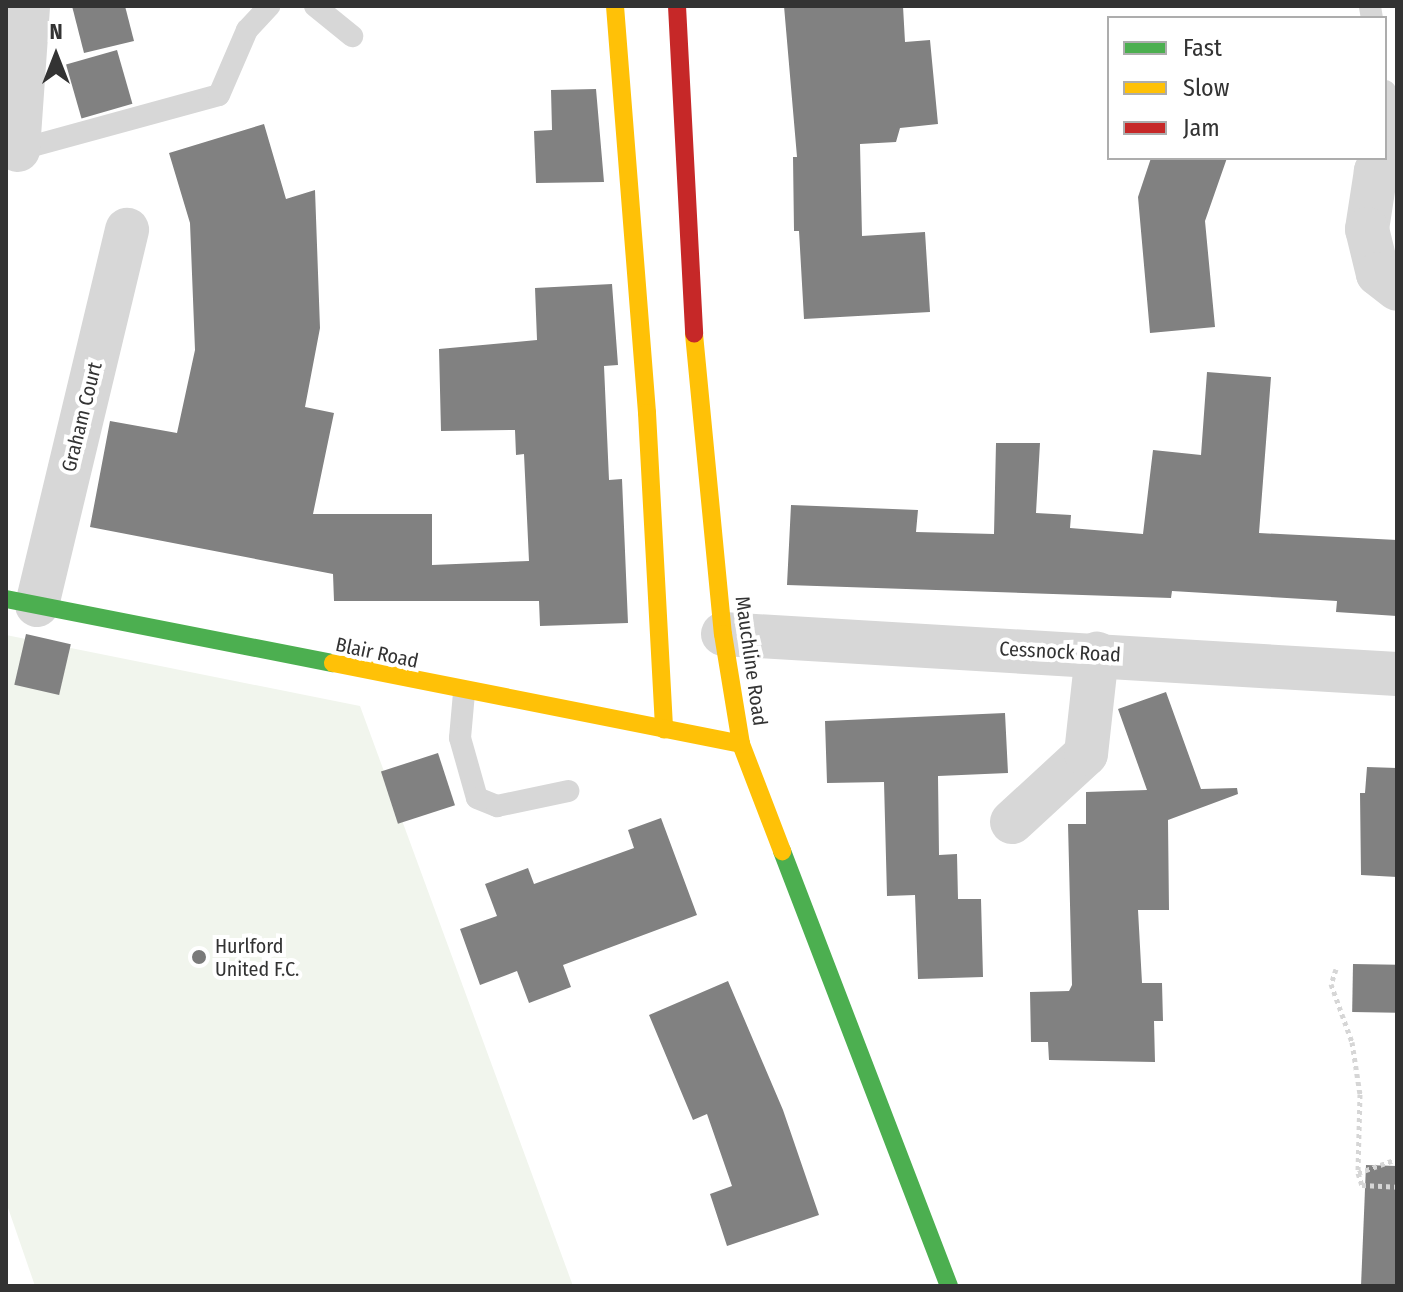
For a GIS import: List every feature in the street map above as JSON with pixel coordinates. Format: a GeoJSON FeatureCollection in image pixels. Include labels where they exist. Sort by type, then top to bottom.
{"type":"FeatureCollection","features":[{"type":"Feature","properties":{"kind":"street"},"geometry":{"type":"LineString","coordinates":[[18,150],[28,6]]}},
{"type":"Feature","properties":{"kind":"street"},"geometry":{"type":"LineString","coordinates":[[615,6],[647,413],[664,730]]}},
{"type":"Feature","properties":{"kind":"street","name":"Mauchline Road"},"geometry":{"type":"LineString","coordinates":[[677,6],[695,362],[723,634],[741,744],[949,1286]]}},
{"type":"Feature","properties":{"kind":"street"},"geometry":{"type":"LineString","coordinates":[[1383,160],[1376,171],[1367,229],[1378,274],[1397,289]]}},
{"type":"Feature","properties":{"kind":"street","name":"Graham Court"},"geometry":{"type":"LineString","coordinates":[[21,602],[127,230]]}},
{"type":"Feature","properties":{"kind":"street","name":"Blair Road"},"geometry":{"type":"LineString","coordinates":[[21,602],[464,693],[741,744]]}},
{"type":"Feature","properties":{"kind":"street","name":"Cessnock Road"},"geometry":{"type":"LineString","coordinates":[[723,634],[1397,674]]}},
{"type":"Feature","properties":{"kind":"street"},"geometry":{"type":"LineString","coordinates":[[1012,822],[1086,754],[1097,654]]}},
{"type":"Feature","properties":{"kind":"lane"},"geometry":{"type":"LineString","coordinates":[[18,150],[219,95],[247,30],[269,6]]}},
{"type":"Feature","properties":{"kind":"lane"},"geometry":{"type":"LineString","coordinates":[[315,6],[352,36]]}},
{"type":"Feature","properties":{"kind":"lane"},"geometry":{"type":"LineString","coordinates":[[1387,115],[1390,150]]}},
{"type":"Feature","properties":{"kind":"lane"},"geometry":{"type":"LineString","coordinates":[[464,693],[460,738],[477,798],[497,806],[568,791]]}},
{"type":"Feature","properties":{"kind":"path"},"geometry":{"type":"LineString","coordinates":[[1336,969],[1331,984],[1352,1042],[1360,1094],[1358,1173],[1362,1185],[1397,1187]]}},
{"type":"Feature","properties":{"kind":"path"},"geometry":{"type":"LineString","coordinates":[[1358,1173],[1397,1159]]}},
{"type":"Feature","properties":{"kind":"shaded area","name":"Hurlford United F.C."},"geometry":{"type":"Polygon","coordinates":[[[6,635],[360,706],[573,1286],[35,1286],[6,1202],[6,635]]]}},
{"type":"Feature","properties":{"kind":"building"},"geometry":{"type":"Polygon","coordinates":[[[72,6],[125,6],[134,41],[84,53],[72,6]]]}},
{"type":"Feature","properties":{"kind":"building"},"geometry":{"type":"Polygon","coordinates":[[[784,6],[903,6],[905,42],[930,40],[938,124],[900,128],[896,142],[860,144],[862,236],[925,232],[930,312],[804,319],[799,231],[794,231],[793,157],[797,157],[784,6]]]}},
{"type":"Feature","properties":{"kind":"building"},"geometry":{"type":"Polygon","coordinates":[[[117,50],[132,104],[81,118],[66,65],[117,50]]]}},
{"type":"Feature","properties":{"kind":"building"},"geometry":{"type":"Polygon","coordinates":[[[596,89],[604,182],[536,183],[534,131],[552,130],[551,90],[596,89]]]}},
{"type":"Feature","properties":{"kind":"building"},"geometry":{"type":"Polygon","coordinates":[[[264,124],[286,199],[315,190],[320,328],[305,407],[334,413],[313,514],[432,514],[432,565],[529,561],[524,454],[516,455],[515,430],[441,431],[439,349],[537,340],[535,288],[612,284],[618,365],[604,366],[609,480],[622,479],[628,623],[540,626],[539,601],[334,601],[333,574],[90,527],[110,421],[177,433],[195,350],[190,223],[169,153],[264,124]]]}},
{"type":"Feature","properties":{"kind":"building"},"geometry":{"type":"Polygon","coordinates":[[[1150,160],[1226,160],[1205,221],[1215,327],[1150,333],[1138,197],[1150,160]]]}},
{"type":"Feature","properties":{"kind":"building"},"geometry":{"type":"Polygon","coordinates":[[[1207,372],[1271,377],[1259,533],[1397,540],[1397,616],[1336,612],[1337,601],[1172,591],[1171,598],[787,585],[791,505],[918,510],[916,532],[994,534],[996,443],[1040,443],[1036,513],[1071,515],[1070,528],[1143,534],[1153,450],[1201,455],[1207,372]]]}},
{"type":"Feature","properties":{"kind":"building"},"geometry":{"type":"Polygon","coordinates":[[[26,634],[71,644],[59,695],[14,685],[26,634]]]}},
{"type":"Feature","properties":{"kind":"building"},"geometry":{"type":"Polygon","coordinates":[[[1166,692],[1201,789],[1237,788],[1238,794],[1168,820],[1169,910],[1138,910],[1142,983],[1162,983],[1163,1021],[1154,1021],[1155,1062],[1049,1060],[1048,1042],[1031,1042],[1030,992],[1069,991],[1072,985],[1068,824],[1086,824],[1086,792],[1147,790],[1118,709],[1166,692]]]}},
{"type":"Feature","properties":{"kind":"building"},"geometry":{"type":"Polygon","coordinates":[[[1005,713],[1008,773],[938,776],[939,855],[957,854],[958,899],[981,899],[983,977],[918,979],[915,895],[887,896],[884,782],[827,783],[825,721],[1005,713]]]}},
{"type":"Feature","properties":{"kind":"building"},"geometry":{"type":"Polygon","coordinates":[[[438,753],[455,805],[398,824],[381,772],[438,753]]]}},
{"type":"Feature","properties":{"kind":"building"},"geometry":{"type":"Polygon","coordinates":[[[1367,767],[1397,768],[1397,877],[1361,875],[1360,793],[1365,793],[1367,767]]]}},
{"type":"Feature","properties":{"kind":"building"},"geometry":{"type":"Polygon","coordinates":[[[661,818],[697,915],[563,965],[571,987],[529,1003],[517,971],[480,985],[460,929],[497,916],[485,884],[528,868],[534,884],[634,848],[628,830],[661,818]]]}},
{"type":"Feature","properties":{"kind":"building"},"geometry":{"type":"Polygon","coordinates":[[[1353,964],[1397,965],[1396,1013],[1352,1012],[1353,964]]]}},
{"type":"Feature","properties":{"kind":"building"},"geometry":{"type":"Polygon","coordinates":[[[728,981],[783,1110],[819,1215],[727,1246],[710,1194],[732,1186],[707,1114],[693,1120],[649,1015],[728,981]]]}},
{"type":"Feature","properties":{"kind":"building"},"geometry":{"type":"Polygon","coordinates":[[[1366,1165],[1397,1166],[1397,1286],[1361,1286],[1366,1165]]]}},
{"type":"Feature","properties":{"kind":"traffic: fast"},"geometry":{"type":"LineString","coordinates":[[6,599],[333,663]]}},
{"type":"Feature","properties":{"kind":"traffic: fast"},"geometry":{"type":"LineString","coordinates":[[782,851],[949,1286]]}},
{"type":"Feature","properties":{"kind":"traffic: slow"},"geometry":{"type":"LineString","coordinates":[[615,6],[647,413],[664,730]]}},
{"type":"Feature","properties":{"kind":"traffic: slow"},"geometry":{"type":"LineString","coordinates":[[694,334],[723,634],[741,744],[782,851]]}},
{"type":"Feature","properties":{"kind":"traffic: slow"},"geometry":{"type":"LineString","coordinates":[[333,663],[741,744]]}},
{"type":"Feature","properties":{"kind":"traffic: jam"},"geometry":{"type":"LineString","coordinates":[[677,6],[694,334]]}},
{"type":"Feature","properties":{"kind":"place","name":"Hurlford United F.C."},"geometry":{"type":"Point","coordinates":[199,957]}}]}
